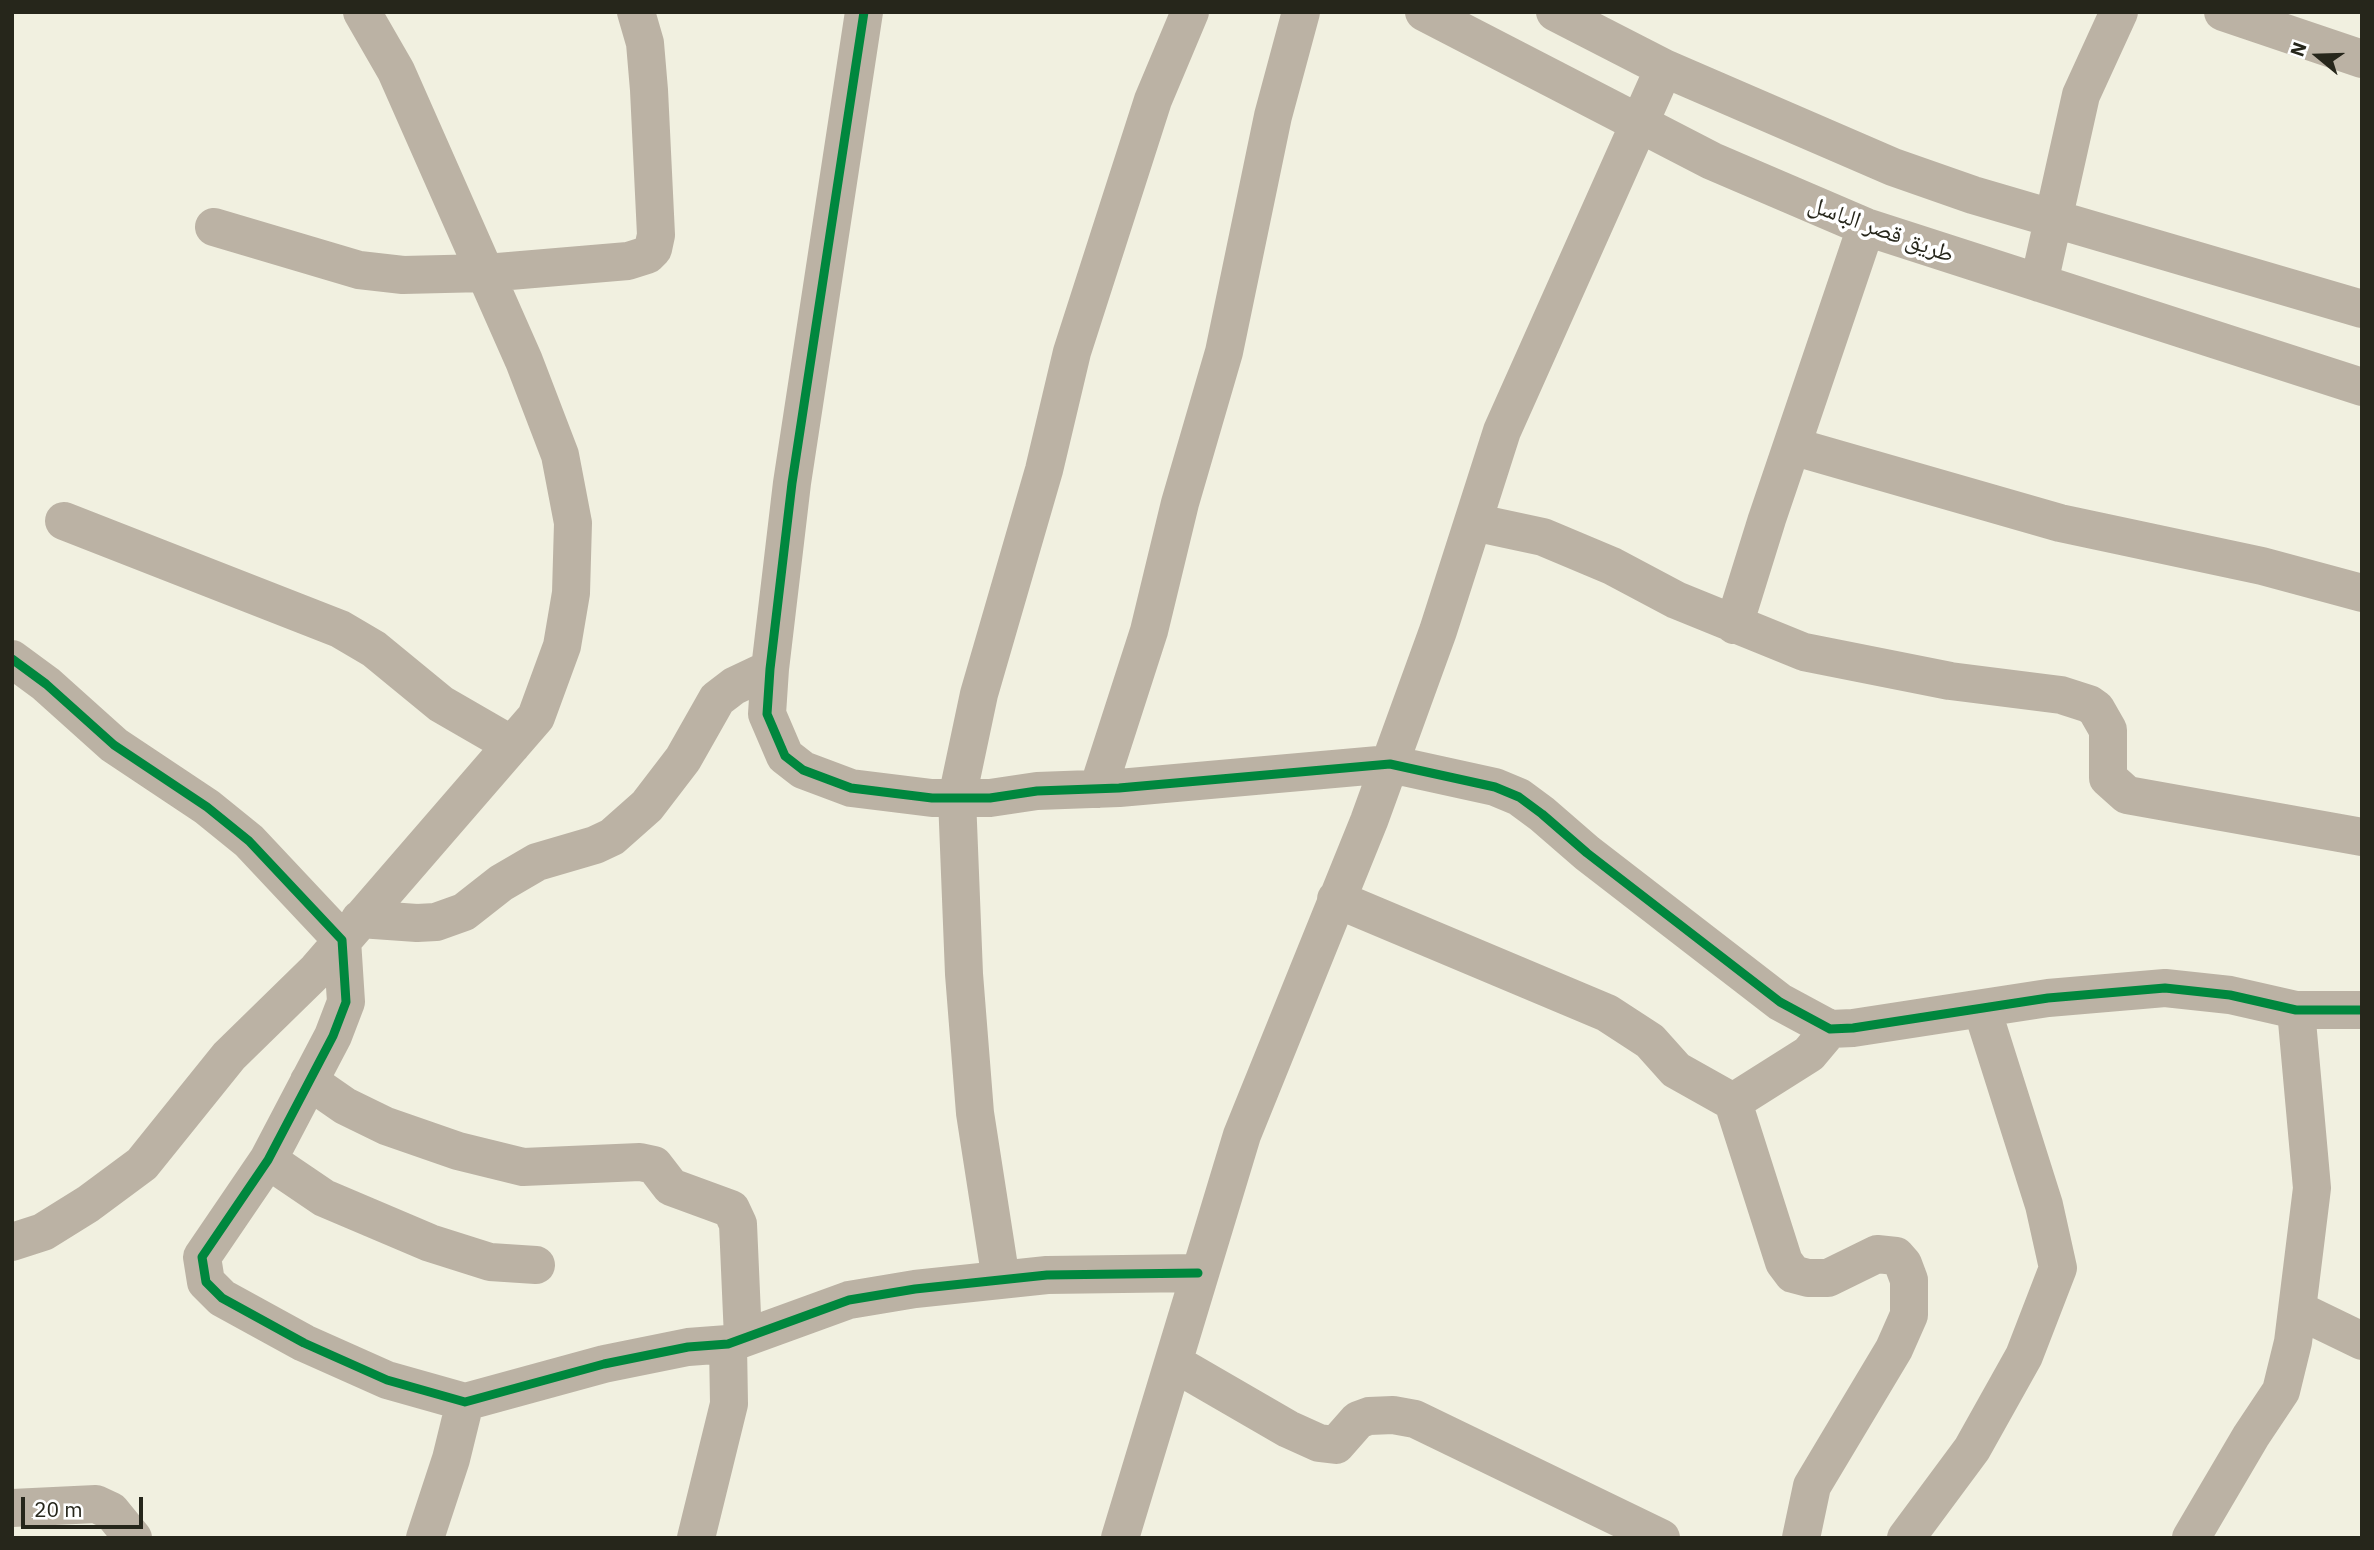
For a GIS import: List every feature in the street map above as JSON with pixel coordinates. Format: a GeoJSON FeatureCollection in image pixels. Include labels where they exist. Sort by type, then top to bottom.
{"type":"FeatureCollection","features":[{"type":"Feature","properties":{"kind":"street"},"geometry":{"type":"LineString","coordinates":[[16,1235],[43,1232],[88,1205],[142,1164],[229,1056],[317,970],[536,717],[562,646],[571,593],[573,523],[560,455],[485,273],[396,71],[362,12]]}},
{"type":"Feature","properties":{"kind":"street"},"geometry":{"type":"LineString","coordinates":[[214,227],[359,270],[402,275],[485,273],[628,261],[651,252],[656,235],[649,90],[645,43],[636,12]]}},
{"type":"Feature","properties":{"kind":"street"},"geometry":{"type":"LineString","coordinates":[[864,12],[792,483],[770,669],[767,714],[785,755],[803,770],[851,788],[957,798],[1390,764],[1495,787],[1519,797],[1780,1002],[1830,1029],[1853,1028],[2048,998],[2165,988],[2230,995],[2296,1010],[2362,1010]]}},
{"type":"Feature","properties":{"kind":"street"},"geometry":{"type":"LineString","coordinates":[[1001,1280],[975,1113],[964,974],[957,798],[979,694],[1044,470],[1072,352],[1153,100],[1191,12]]}},
{"type":"Feature","properties":{"kind":"street"},"geometry":{"type":"LineString","coordinates":[[1098,789],[1149,631],[1180,503],[1224,352],[1273,116],[1301,12]]}},
{"type":"Feature","properties":{"kind":"street","name":"طريق قصر الباسل"},"geometry":{"type":"LineString","coordinates":[[1424,12],[1637,124],[1788,196],[1866,227],[2362,387]]}},
{"type":"Feature","properties":{"kind":"street"},"geometry":{"type":"LineString","coordinates":[[1555,12],[1664,68],[1893,167],[2362,309]]}},
{"type":"Feature","properties":{"kind":"street"},"geometry":{"type":"LineString","coordinates":[[2039,283],[2081,95],[2119,12]]}},
{"type":"Feature","properties":{"kind":"street"},"geometry":{"type":"LineString","coordinates":[[2223,12],[2362,59]]}},
{"type":"Feature","properties":{"kind":"street"},"geometry":{"type":"LineString","coordinates":[[1120,1538],[1174,1363],[1198,1273],[1242,1135],[1390,764],[1438,631],[1502,431],[1664,68]]}},
{"type":"Feature","properties":{"kind":"street"},"geometry":{"type":"LineString","coordinates":[[1734,625],[1866,227]]}},
{"type":"Feature","properties":{"kind":"street"},"geometry":{"type":"LineString","coordinates":[[1793,446],[2060,523],[2262,566],[2362,593]]}},
{"type":"Feature","properties":{"kind":"street"},"geometry":{"type":"LineString","coordinates":[[64,521],[340,629],[374,649],[441,704],[512,746]]}},
{"type":"Feature","properties":{"kind":"street"},"geometry":{"type":"LineString","coordinates":[[1473,522],[1543,537],[1612,566],[1676,600],[1804,652],[1950,681],[2061,695],[2090,704],[2102,717],[2108,730],[2108,779],[2127,795],[2362,837]]}},
{"type":"Feature","properties":{"kind":"street"},"geometry":{"type":"LineString","coordinates":[[12,659],[46,684],[114,745],[207,807],[351,929],[436,922],[464,912],[500,883],[537,862],[595,845],[612,837],[647,806],[684,759],[717,699],[734,686],[770,669]]}},
{"type":"Feature","properties":{"kind":"street"},"geometry":{"type":"LineString","coordinates":[[1336,899],[1607,1013],[1650,1041],[1676,1070],[1733,1102],[1784,1262],[1793,1273],[1808,1278],[1828,1278],[1877,1254],[1887,1254],[1899,1259],[1909,1280],[1909,1315],[1894,1349],[1812,1486],[1801,1538]]}},
{"type":"Feature","properties":{"kind":"street"},"geometry":{"type":"LineString","coordinates":[[351,929],[346,1002],[334,1036],[268,1160],[202,1257],[206,1282],[222,1298],[304,1343],[387,1380],[465,1402],[604,1364],[688,1347],[735,1341],[849,1300],[1047,1275],[1198,1273]]}},
{"type":"Feature","properties":{"kind":"street"},"geometry":{"type":"LineString","coordinates":[[1906,1538],[1972,1449],[2024,1356],[2058,1268],[2043,1205],[1982,1009]]}},
{"type":"Feature","properties":{"kind":"street"},"geometry":{"type":"LineString","coordinates":[[2192,1538],[2250,1436],[2281,1391],[2298,1310],[2312,1188],[2296,1010]]}},
{"type":"Feature","properties":{"kind":"street"},"geometry":{"type":"LineString","coordinates":[[1733,1102],[1809,1054],[1830,1029]]}},
{"type":"Feature","properties":{"kind":"street"},"geometry":{"type":"LineString","coordinates":[[309,1081],[345,1106],[386,1126],[458,1151],[523,1167],[640,1162],[654,1165],[671,1187],[731,1209],[738,1224],[735,1341],[729,1404],[696,1538]]}},
{"type":"Feature","properties":{"kind":"street"},"geometry":{"type":"LineString","coordinates":[[268,1160],[324,1198],[430,1243],[490,1262],[536,1265]]}},
{"type":"Feature","properties":{"kind":"street"},"geometry":{"type":"LineString","coordinates":[[2298,1310],[2362,1340]]}},
{"type":"Feature","properties":{"kind":"street"},"geometry":{"type":"LineString","coordinates":[[1174,1363],[1288,1429],[1319,1443],[1336,1445],[1358,1420],[1369,1416],[1393,1415],[1415,1419],[1661,1538]]}},
{"type":"Feature","properties":{"kind":"street"},"geometry":{"type":"LineString","coordinates":[[425,1538],[451,1458],[465,1402]]}},
{"type":"Feature","properties":{"kind":"street"},"geometry":{"type":"LineString","coordinates":[[12,1508],[96,1504],[111,1511],[133,1538]]}},
{"type":"Feature","properties":{"kind":"cycle path"},"geometry":{"type":"LineString","coordinates":[[864,12],[792,483],[770,669],[767,714],[785,756],[803,770],[851,788],[932,798],[990,798],[1037,791],[1119,788],[1390,764],[1495,787],[1519,797],[1542,814],[1587,853],[1780,1002],[1830,1029],[1853,1028],[2048,998],[2165,988],[2230,995],[2296,1010],[2362,1010]]}},
{"type":"Feature","properties":{"kind":"cycle path"},"geometry":{"type":"LineString","coordinates":[[12,659],[46,684],[114,745],[207,807],[249,841],[342,940],[346,1002],[333,1036],[268,1160],[202,1257],[206,1282],[222,1298],[304,1343],[387,1380],[465,1402],[604,1364],[688,1347],[728,1344],[849,1300],[915,1289],[1047,1275],[1198,1273]]}}]}
